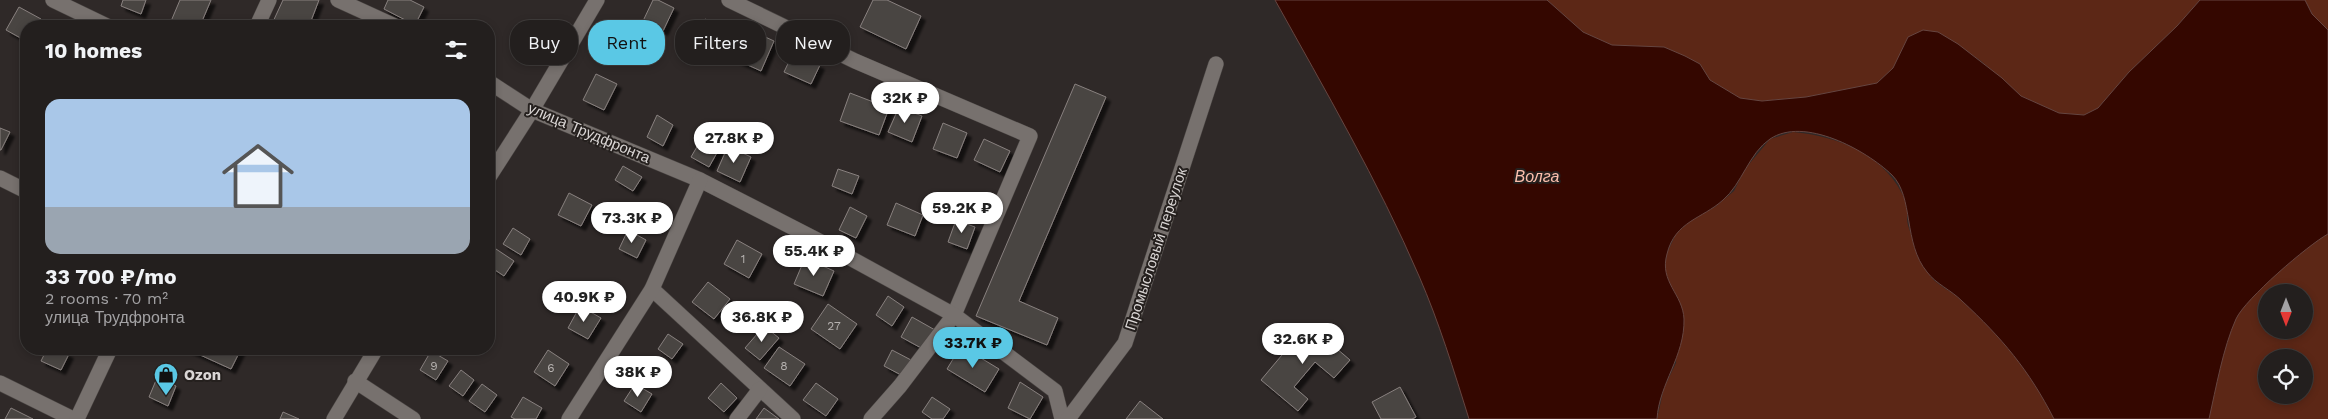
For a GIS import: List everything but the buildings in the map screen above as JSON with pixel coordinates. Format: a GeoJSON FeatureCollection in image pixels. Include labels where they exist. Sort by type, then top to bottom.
{"type":"FeatureCollection","features":[{"type":"Feature","properties":{"kind":"street"},"geometry":{"type":"LineString","coordinates":[[53,0],[95,20]]}},
{"type":"Feature","properties":{"kind":"street"},"geometry":{"type":"LineString","coordinates":[[260,20],[269,0]]}},
{"type":"Feature","properties":{"kind":"street"},"geometry":{"type":"LineString","coordinates":[[338,0],[381,20]]}},
{"type":"Feature","properties":{"kind":"street"},"geometry":{"type":"LineString","coordinates":[[495,167],[532,110],[597,0]]}},
{"type":"Feature","properties":{"kind":"street"},"geometry":{"type":"LineString","coordinates":[[729,0],[855,61],[1030,136],[954,315],[900,386],[871,419]]}},
{"type":"Feature","properties":{"kind":"street","name":"Промысловый переулок"},"geometry":{"type":"LineString","coordinates":[[1068,419],[1125,343],[1216,64]]}},
{"type":"Feature","properties":{"kind":"street","name":"улица Трудфронта"},"geometry":{"type":"LineString","coordinates":[[495,86],[532,110],[700,180],[821,242],[954,315],[1055,391],[1062,419]]}},
{"type":"Feature","properties":{"kind":"street"},"geometry":{"type":"LineString","coordinates":[[0,178],[20,188]]}},
{"type":"Feature","properties":{"kind":"street"},"geometry":{"type":"LineString","coordinates":[[569,419],[652,289],[700,180]]}},
{"type":"Feature","properties":{"kind":"street"},"geometry":{"type":"LineString","coordinates":[[652,289],[793,419]]}},
{"type":"Feature","properties":{"kind":"street"},"geometry":{"type":"LineString","coordinates":[[77,419],[107,355]]}},
{"type":"Feature","properties":{"kind":"street"},"geometry":{"type":"LineString","coordinates":[[334,419],[372,355]]}},
{"type":"Feature","properties":{"kind":"street"},"geometry":{"type":"LineString","coordinates":[[355,381],[413,419]]}},
{"type":"Feature","properties":{"kind":"street"},"geometry":{"type":"LineString","coordinates":[[0,383],[73,419]]}},
{"type":"Feature","properties":{"kind":"street"},"geometry":{"type":"LineString","coordinates":[[737,419],[760,389]]}},
{"type":"Feature","properties":{"kind":"shaded area"},"geometry":{"type":"Polygon","coordinates":[[[1547,0],[2200,0],[2177,26],[2129,72],[2098,108],[2084,115],[2059,113],[2021,96],[1981,61],[1938,32],[1901,54],[1893,68],[1877,83],[1806,97],[1762,101],[1739,98],[1710,80],[1700,64],[1664,47],[1612,45],[1583,32],[1547,0]]]}},
{"type":"Feature","properties":{"kind":"shaded area"},"geometry":{"type":"Polygon","coordinates":[[[2305,0],[2328,0],[2328,30],[2312,14],[2305,0]]]}},
{"type":"Feature","properties":{"kind":"shaded area"},"geometry":{"type":"Polygon","coordinates":[[[1793,132],[1828,138],[1860,151],[1874,161],[1887,172],[1898,186],[1906,202],[1909,229],[1931,277],[1958,297],[1979,317],[2005,344],[2028,373],[2328,194],[2328,419],[1657,419],[1664,388],[1676,363],[1678,300],[1664,272],[1667,253],[1676,234],[1692,219],[1715,207],[1734,191],[1745,169],[1770,139],[1793,132]]]}},
{"type":"Feature","properties":{"kind":"water","name":"Волга"},"geometry":{"type":"Polygon","coordinates":[[[1275,0],[1547,0],[1583,32],[1612,45],[1664,47],[1700,64],[1710,80],[1740,98],[1762,101],[1806,97],[1877,83],[1893,68],[1908,37],[1923,30],[1938,32],[1958,44],[2002,78],[2021,96],[2059,113],[2084,115],[2098,108],[2129,72],[2177,26],[2200,0],[2305,0],[2312,14],[2328,30],[2328,234],[2306,249],[2266,284],[2258,284],[2258,292],[2236,319],[2227,342],[2209,419],[2054,419],[2035,385],[1990,328],[1962,301],[1927,272],[1915,248],[1903,195],[1899,184],[1892,175],[1881,165],[1851,147],[1834,139],[1800,131],[1784,133],[1770,139],[1763,145],[1756,152],[1730,193],[1715,206],[1683,227],[1671,243],[1665,264],[1666,272],[1683,310],[1683,332],[1676,358],[1662,394],[1657,419],[1469,419],[1446,347],[1419,276],[1386,205],[1275,0]]]}},
{"type":"Feature","properties":{"kind":"place","name":"Ozon"},"geometry":{"type":"Point","coordinates":[166,396]}}]}
